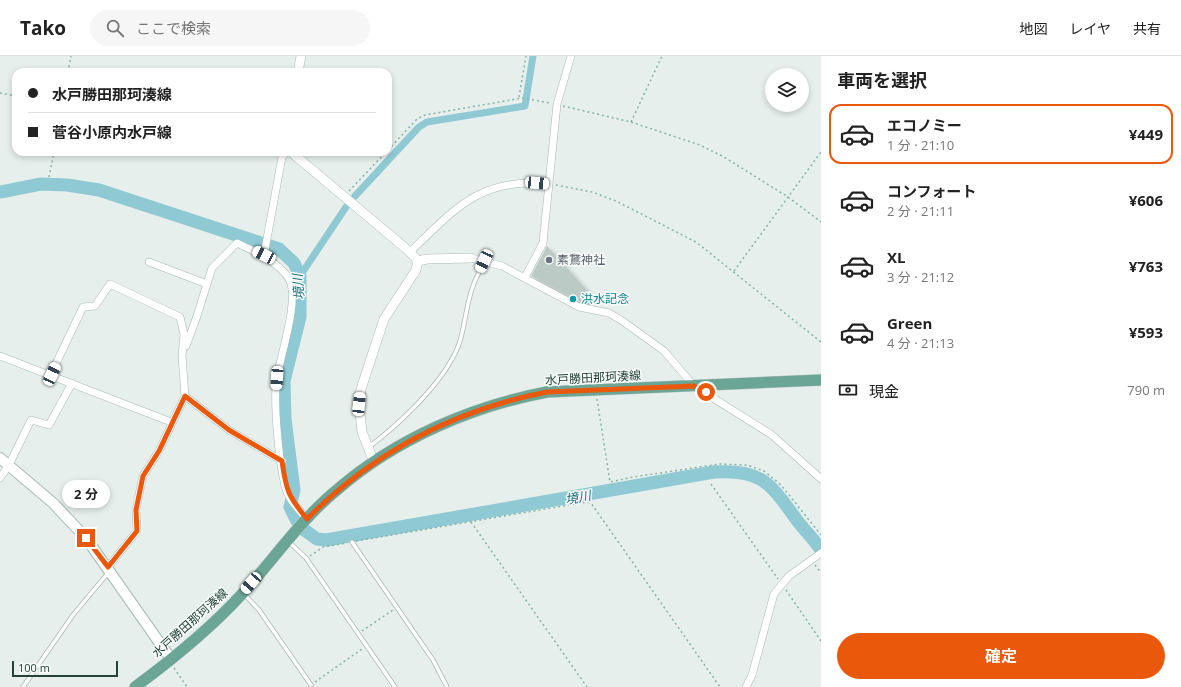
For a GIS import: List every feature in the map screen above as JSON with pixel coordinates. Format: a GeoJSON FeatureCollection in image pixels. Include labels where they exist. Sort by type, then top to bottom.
{"type":"FeatureCollection","features":[{"type":"Feature","properties":{"kind":"main road","name":"水戸勝田那珂湊線"},"geometry":{"type":"LineString","coordinates":[[135,687],[212,625],[243,593],[307,519],[338,488],[374,462],[409,440],[489,407],[526,396],[547,392],[821,380]]}},
{"type":"Feature","properties":{"kind":"main road"},"geometry":{"type":"LineString","coordinates":[[0,458],[9,464],[68,518],[109,569],[171,659]]}},
{"type":"Feature","properties":{"kind":"street"},"geometry":{"type":"LineString","coordinates":[[299,68],[301,56]]}},
{"type":"Feature","properties":{"kind":"street"},"geometry":{"type":"LineString","coordinates":[[525,277],[543,243],[557,104],[572,56]]}},
{"type":"Feature","properties":{"kind":"street"},"geometry":{"type":"LineString","coordinates":[[264,252],[283,156]]}},
{"type":"Feature","properties":{"kind":"street"},"geometry":{"type":"LineString","coordinates":[[296,156],[410,252],[418,261]]}},
{"type":"Feature","properties":{"kind":"street"},"geometry":{"type":"LineString","coordinates":[[410,252],[456,208],[469,199],[486,191],[526,182],[548,184]]}},
{"type":"Feature","properties":{"kind":"street"},"geometry":{"type":"LineString","coordinates":[[182,356],[196,319],[212,268],[237,243],[264,252],[289,279],[292,288],[291,312],[277,378],[276,394],[286,490],[307,519]]}},
{"type":"Feature","properties":{"kind":"street"},"geometry":{"type":"LineString","coordinates":[[418,261],[427,259],[471,258],[484,261],[502,266],[579,306],[609,313],[664,351],[694,386],[772,434],[821,479]]}},
{"type":"Feature","properties":{"kind":"street"},"geometry":{"type":"LineString","coordinates":[[374,462],[362,432],[359,404],[364,376],[384,318],[416,270],[418,261]]}},
{"type":"Feature","properties":{"kind":"street"},"geometry":{"type":"LineString","coordinates":[[149,262],[207,284]]}},
{"type":"Feature","properties":{"kind":"street"},"geometry":{"type":"LineString","coordinates":[[52,374],[83,307],[95,306],[110,284],[180,316],[184,334],[182,356],[185,396],[171,422],[162,445],[143,476],[136,510],[137,531],[109,569]]}},
{"type":"Feature","properties":{"kind":"street"},"geometry":{"type":"LineString","coordinates":[[0,356],[52,374],[171,422]]}},
{"type":"Feature","properties":{"kind":"street"},"geometry":{"type":"LineString","coordinates":[[0,478],[9,464],[31,420],[49,425],[72,383]]}},
{"type":"Feature","properties":{"kind":"street"},"geometry":{"type":"LineString","coordinates":[[185,396],[229,430],[282,461]]}},
{"type":"Feature","properties":{"kind":"street"},"geometry":{"type":"LineString","coordinates":[[746,687],[752,675],[770,605],[781,583],[788,576],[816,557]]}},
{"type":"Feature","properties":{"kind":"lane"},"geometry":{"type":"LineString","coordinates":[[368,448],[403,418],[434,385],[453,359],[463,332],[471,290],[484,261]]}},
{"type":"Feature","properties":{"kind":"lane"},"geometry":{"type":"LineString","coordinates":[[288,541],[306,558],[395,687]]}},
{"type":"Feature","properties":{"kind":"lane"},"geometry":{"type":"LineString","coordinates":[[352,542],[433,660],[447,687]]}},
{"type":"Feature","properties":{"kind":"lane"},"geometry":{"type":"LineString","coordinates":[[23,687],[73,615],[109,569]]}},
{"type":"Feature","properties":{"kind":"lane"},"geometry":{"type":"LineString","coordinates":[[243,593],[259,610],[311,685]]}},
{"type":"Feature","properties":{"kind":"path"},"geometry":{"type":"LineString","coordinates":[[69,68],[71,56]]}},
{"type":"Feature","properties":{"kind":"path"},"geometry":{"type":"LineString","coordinates":[[520,98],[526,56]]}},
{"type":"Feature","properties":{"kind":"path"},"geometry":{"type":"LineString","coordinates":[[630,122],[662,56]]}},
{"type":"Feature","properties":{"kind":"path"},"geometry":{"type":"LineString","coordinates":[[0,93],[12,95]]}},
{"type":"Feature","properties":{"kind":"path"},"geometry":{"type":"LineString","coordinates":[[392,146],[417,120],[424,115],[520,98],[529,99],[557,104],[630,122],[700,144],[724,157],[788,198],[821,222]]}},
{"type":"Feature","properties":{"kind":"path"},"geometry":{"type":"LineString","coordinates":[[734,272],[821,152]]}},
{"type":"Feature","properties":{"kind":"path"},"geometry":{"type":"LineString","coordinates":[[49,177],[53,156]]}},
{"type":"Feature","properties":{"kind":"path"},"geometry":{"type":"LineString","coordinates":[[344,197],[382,156]]}},
{"type":"Feature","properties":{"kind":"path"},"geometry":{"type":"LineString","coordinates":[[548,184],[592,192],[616,201],[696,242],[821,342]]}},
{"type":"Feature","properties":{"kind":"path"},"geometry":{"type":"LineString","coordinates":[[597,389],[610,482],[720,464],[747,465],[764,471],[781,485],[821,535]]}},
{"type":"Feature","properties":{"kind":"path"},"geometry":{"type":"LineString","coordinates":[[711,484],[821,641]]}},
{"type":"Feature","properties":{"kind":"path"},"geometry":{"type":"LineString","coordinates":[[306,558],[323,547],[587,502],[591,503],[720,687]]}},
{"type":"Feature","properties":{"kind":"path"},"geometry":{"type":"LineString","coordinates":[[471,522],[587,687]]}},
{"type":"Feature","properties":{"kind":"path"},"geometry":{"type":"LineString","coordinates":[[816,557],[821,573]]}},
{"type":"Feature","properties":{"kind":"path"},"geometry":{"type":"LineString","coordinates":[[358,633],[397,607]]}},
{"type":"Feature","properties":{"kind":"path"},"geometry":{"type":"LineString","coordinates":[[311,685],[367,646]]}},
{"type":"Feature","properties":{"kind":"path"},"geometry":{"type":"LineString","coordinates":[[171,659],[172,666],[187,687]]}},
{"type":"Feature","properties":{"kind":"building","name":"素鵞神社"},"geometry":{"type":"Polygon","coordinates":[[[547,246],[592,296],[587,303],[581,302],[531,276],[547,246]]]}},
{"type":"Feature","properties":{"kind":"waterway"},"geometry":{"type":"LineString","coordinates":[[355,196],[419,127],[427,122],[525,106],[533,56]]}},
{"type":"Feature","properties":{"kind":"waterway","name":"境川"},"geometry":{"type":"LineString","coordinates":[[0,192],[41,184],[67,185],[99,190],[279,249],[294,263],[300,276],[300,317],[284,381],[285,419],[294,490],[290,507],[297,521]]}},
{"type":"Feature","properties":{"kind":"waterway"},"geometry":{"type":"LineString","coordinates":[[300,276],[346,207]]}},
{"type":"Feature","properties":{"kind":"waterway","name":"境川"},"geometry":{"type":"LineString","coordinates":[[303,529],[317,539],[326,540],[714,472],[730,472],[743,473],[754,476],[763,481],[779,496],[821,550]]}},
{"type":"Feature","properties":{"kind":"place","name":"素鵞神社"},"geometry":{"type":"Point","coordinates":[549,260]}},
{"type":"Feature","properties":{"kind":"place","name":"洪水記念"},"geometry":{"type":"Point","coordinates":[573,299]}},
{"type":"Feature","properties":{"kind":"route"},"geometry":{"type":"LineString","coordinates":[[86,538],[108,567],[112,564],[137,531],[136,510],[138,491],[143,476],[159,451],[171,422],[185,396],[229,430],[282,461],[286,490],[307,519],[347,481],[396,447],[442,425],[489,407],[526,396],[547,392],[694,386],[706,392]]}}]}
